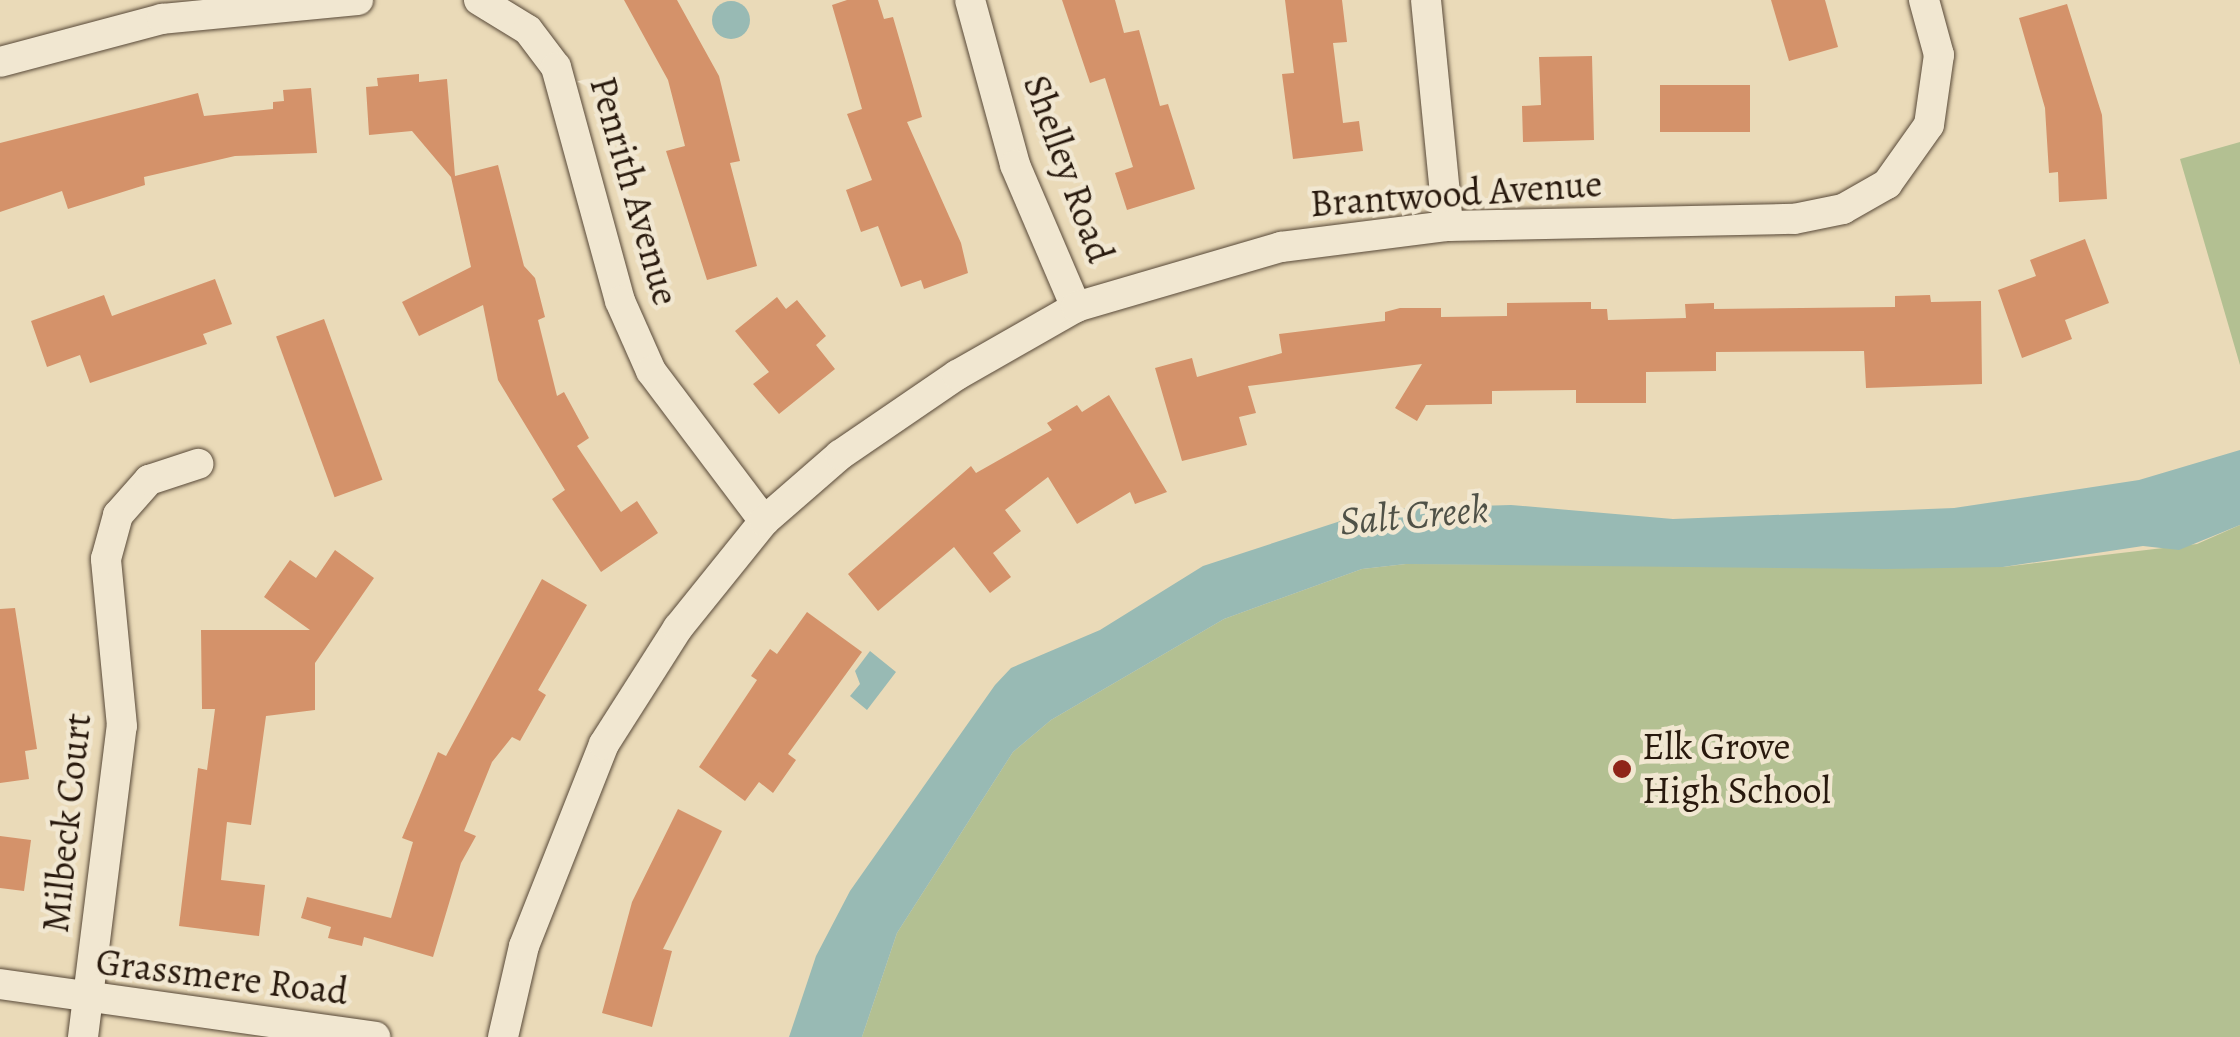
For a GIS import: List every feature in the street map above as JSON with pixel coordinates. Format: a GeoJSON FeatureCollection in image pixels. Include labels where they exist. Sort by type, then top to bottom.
{"type":"FeatureCollection","features":[{"type":"Feature","properties":{"kind":"street"},"geometry":{"type":"LineString","coordinates":[[0,62],[162,20],[358,0]]}},
{"type":"Feature","properties":{"kind":"street","name":"Penrith Avenue"},"geometry":{"type":"LineString","coordinates":[[480,0],[528,30],[556,67],[620,301],[651,371],[764,521]]}},
{"type":"Feature","properties":{"kind":"street","name":"Shelley Road"},"geometry":{"type":"LineString","coordinates":[[970,0],[1015,165],[1076,307]]}},
{"type":"Feature","properties":{"kind":"street"},"geometry":{"type":"LineString","coordinates":[[1426,0],[1448,226]]}},
{"type":"Feature","properties":{"kind":"street","name":"Brantwood Avenue"},"geometry":{"type":"LineString","coordinates":[[504,1037],[524,946],[604,744],[678,628],[764,521],[840,455],[958,375],[1076,307],[1281,246],[1448,226],[1794,219],[1843,210],[1886,184],[1929,125],[1939,55],[1924,0]]}},
{"type":"Feature","properties":{"kind":"street","name":"Milbeck Court"},"geometry":{"type":"LineString","coordinates":[[83,1037],[122,726],[106,559],[118,514],[149,480],[198,464]]}},
{"type":"Feature","properties":{"kind":"street","name":"Grassmere Road"},"geometry":{"type":"LineString","coordinates":[[0,984],[88,1000],[376,1037]]}},
{"type":"Feature","properties":{"kind":"green space"},"geometry":{"type":"Polygon","coordinates":[[[2240,142],[2240,365],[2180,159],[2240,142]]]}},
{"type":"Feature","properties":{"kind":"green space","name":"Elk Grove High School"},"geometry":{"type":"Polygon","coordinates":[[[2240,525],[2240,1037],[862,1037],[897,933],[1013,752],[1051,720],[1224,619],[1362,569],[1406,564],[2003,567],[2197,544],[2240,525]]]}},
{"type":"Feature","properties":{"kind":"water"},"geometry":{"type":"Polygon","coordinates":[[[731,1],[744,7],[750,20],[744,33],[731,39],[718,33],[712,20],[718,7],[731,1]]]}},
{"type":"Feature","properties":{"kind":"water","name":"Salt Creek"},"geometry":{"type":"Polygon","coordinates":[[[2240,450],[2240,525],[2179,550],[2143,546],[2003,567],[1406,564],[1362,569],[1224,619],[1051,720],[1013,752],[897,933],[862,1037],[789,1037],[816,956],[850,891],[995,685],[1011,668],[1100,630],[1203,566],[1359,515],[1407,508],[1511,505],[1673,519],[1954,508],[2139,480],[2240,450]]]}},
{"type":"Feature","properties":{"kind":"water"},"geometry":{"type":"Polygon","coordinates":[[[870,651],[896,672],[867,710],[850,696],[860,684],[855,671],[870,651]]]}},
{"type":"Feature","properties":{"kind":"building"},"geometry":{"type":"Polygon","coordinates":[[[624,0],[677,0],[719,76],[740,161],[730,163],[757,266],[707,280],[666,151],[685,146],[668,80],[624,0]]]}},
{"type":"Feature","properties":{"kind":"building"},"geometry":{"type":"Polygon","coordinates":[[[847,0],[878,0],[884,19],[893,17],[922,117],[907,122],[961,243],[968,273],[924,289],[921,280],[901,287],[878,226],[861,232],[846,190],[872,180],[847,114],[862,109],[832,5],[847,0]]]}},
{"type":"Feature","properties":{"kind":"building"},"geometry":{"type":"Polygon","coordinates":[[[1062,0],[1115,0],[1124,33],[1139,30],[1160,106],[1168,104],[1195,189],[1127,210],[1115,173],[1133,167],[1105,78],[1090,83],[1062,0]]]}},
{"type":"Feature","properties":{"kind":"building"},"geometry":{"type":"Polygon","coordinates":[[[1285,0],[1342,0],[1347,42],[1333,43],[1343,123],[1359,121],[1363,151],[1293,159],[1282,74],[1294,73],[1285,0]]]}},
{"type":"Feature","properties":{"kind":"building"},"geometry":{"type":"Polygon","coordinates":[[[1771,0],[1825,0],[1838,47],[1789,61],[1771,0]]]}},
{"type":"Feature","properties":{"kind":"building"},"geometry":{"type":"Polygon","coordinates":[[[2067,4],[2102,115],[2107,199],[2059,202],[2058,172],[2049,173],[2045,108],[2019,18],[2067,4]]]}},
{"type":"Feature","properties":{"kind":"building"},"geometry":{"type":"Polygon","coordinates":[[[1592,56],[1594,140],[1523,142],[1522,106],[1541,105],[1539,57],[1592,56]]]}},
{"type":"Feature","properties":{"kind":"building"},"geometry":{"type":"Polygon","coordinates":[[[419,74],[419,82],[447,79],[455,176],[498,165],[524,266],[535,278],[545,317],[538,320],[557,396],[564,392],[589,438],[577,446],[621,512],[637,501],[658,533],[601,572],[552,499],[565,490],[498,380],[483,305],[419,336],[402,302],[471,267],[451,177],[412,131],[369,135],[366,87],[378,86],[377,78],[419,74]]]}},
{"type":"Feature","properties":{"kind":"building"},"geometry":{"type":"Polygon","coordinates":[[[1660,85],[1750,85],[1750,132],[1660,132],[1660,85]]]}},
{"type":"Feature","properties":{"kind":"building"},"geometry":{"type":"Polygon","coordinates":[[[311,88],[317,153],[235,156],[144,177],[145,185],[68,209],[62,191],[0,212],[0,143],[198,93],[204,116],[273,109],[273,102],[284,101],[283,90],[311,88]]]}},
{"type":"Feature","properties":{"kind":"building"},"geometry":{"type":"Polygon","coordinates":[[[2085,239],[2109,303],[2065,320],[2072,339],[2022,358],[1998,290],[2036,276],[2030,260],[2085,239]]]}},
{"type":"Feature","properties":{"kind":"building"},"geometry":{"type":"Polygon","coordinates":[[[215,279],[232,324],[203,334],[207,344],[90,383],[80,355],[47,367],[31,321],[104,295],[112,316],[215,279]]]}},
{"type":"Feature","properties":{"kind":"building"},"geometry":{"type":"Polygon","coordinates":[[[1930,295],[1931,302],[1981,301],[1982,384],[1866,388],[1864,351],[1716,352],[1716,371],[1646,372],[1646,403],[1576,403],[1576,390],[1492,391],[1492,404],[1426,405],[1417,421],[1395,408],[1422,364],[1248,386],[1256,413],[1239,417],[1247,445],[1182,461],[1155,368],[1192,358],[1197,377],[1282,353],[1279,334],[1385,321],[1385,312],[1400,308],[1441,308],[1441,317],[1507,316],[1507,303],[1591,302],[1591,309],[1607,309],[1608,320],[1686,318],[1685,304],[1714,303],[1714,309],[1895,307],[1895,296],[1930,295]]]}},
{"type":"Feature","properties":{"kind":"building"},"geometry":{"type":"Polygon","coordinates":[[[777,297],[786,309],[797,300],[826,336],[816,345],[835,369],[779,414],[753,384],[769,372],[735,331],[777,297]]]}},
{"type":"Feature","properties":{"kind":"building"},"geometry":{"type":"Polygon","coordinates":[[[324,319],[382,480],[335,497],[276,336],[324,319]]]}},
{"type":"Feature","properties":{"kind":"building"},"geometry":{"type":"Polygon","coordinates":[[[1109,395],[1167,492],[1135,504],[1130,492],[1077,524],[1048,477],[1005,510],[1021,531],[993,553],[1011,577],[990,593],[954,547],[878,611],[848,574],[971,466],[976,473],[1052,430],[1047,423],[1077,405],[1082,412],[1109,395]]]}},
{"type":"Feature","properties":{"kind":"building"},"geometry":{"type":"Polygon","coordinates":[[[335,550],[374,578],[315,663],[315,710],[266,716],[251,825],[227,822],[221,880],[265,885],[259,936],[179,926],[198,768],[207,770],[215,709],[202,709],[201,630],[310,630],[264,597],[290,560],[316,578],[335,550]]]}},
{"type":"Feature","properties":{"kind":"building"},"geometry":{"type":"Polygon","coordinates":[[[542,579],[587,605],[538,690],[546,695],[520,741],[512,737],[492,762],[464,831],[476,836],[461,863],[433,957],[364,937],[362,946],[328,938],[331,927],[301,918],[307,897],[391,918],[413,842],[402,838],[438,752],[446,756],[542,579]]]}},
{"type":"Feature","properties":{"kind":"building"},"geometry":{"type":"Polygon","coordinates":[[[15,608],[37,749],[25,751],[29,779],[0,783],[0,609],[15,608]]]}},
{"type":"Feature","properties":{"kind":"building"},"geometry":{"type":"Polygon","coordinates":[[[807,612],[862,652],[788,754],[796,760],[773,793],[759,782],[745,801],[699,767],[757,680],[751,676],[770,649],[777,654],[807,612]]]}},
{"type":"Feature","properties":{"kind":"building"},"geometry":{"type":"Polygon","coordinates":[[[678,809],[722,831],[663,949],[672,951],[652,1027],[602,1013],[632,902],[678,809]]]}},
{"type":"Feature","properties":{"kind":"building"},"geometry":{"type":"Polygon","coordinates":[[[0,836],[31,840],[24,891],[0,888],[0,836]]]}},
{"type":"Feature","properties":{"kind":"place","name":"Elk Grove High School"},"geometry":{"type":"Point","coordinates":[1622,769]}}]}
